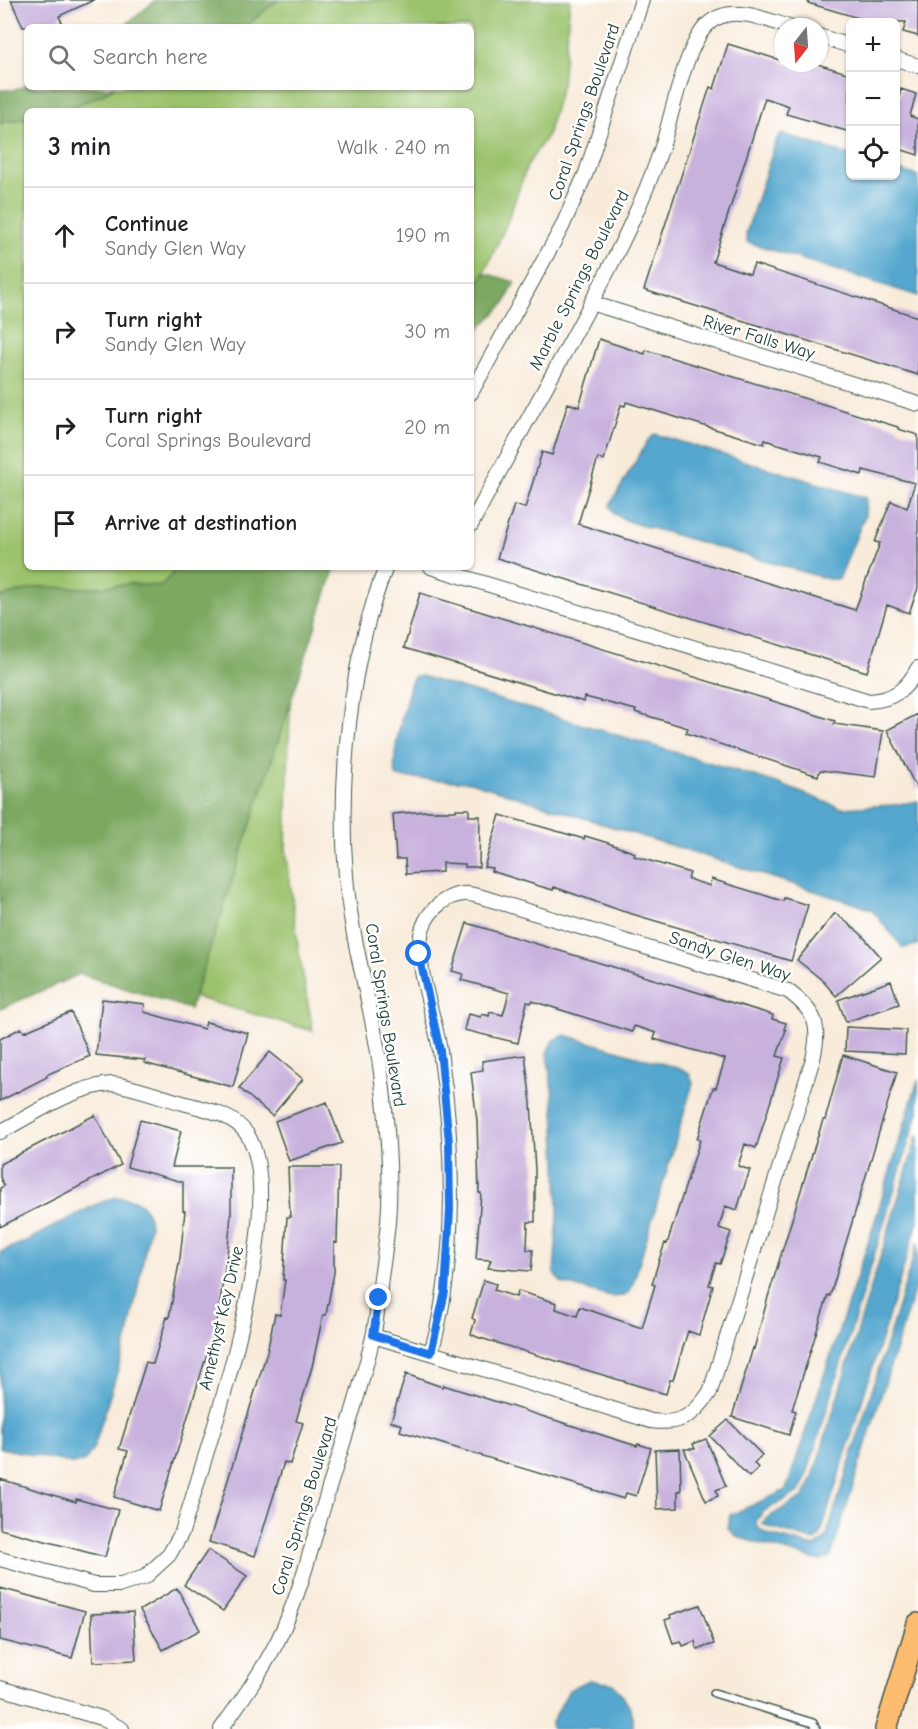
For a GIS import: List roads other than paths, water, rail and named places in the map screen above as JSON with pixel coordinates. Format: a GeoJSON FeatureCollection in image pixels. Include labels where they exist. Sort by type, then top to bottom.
{"type":"FeatureCollection","features":[{"type":"Feature","properties":{"kind":"main road"},"geometry":{"type":"LineString","coordinates":[[886,1729],[918,1624]]}},
{"type":"Feature","properties":{"kind":"street","name":"Coral Springs Boulevard"},"geometry":{"type":"LineString","coordinates":[[474,388],[562,227],[586,173],[642,0]]}},
{"type":"Feature","properties":{"kind":"street","name":"Marble Springs Boulevard"},"geometry":{"type":"LineString","coordinates":[[474,519],[621,246],[661,149],[691,49],[699,34],[710,22],[730,14],[749,15],[774,22]]}},
{"type":"Feature","properties":{"kind":"street"},"geometry":{"type":"LineString","coordinates":[[828,39],[846,45]]}},
{"type":"Feature","properties":{"kind":"street"},"geometry":{"type":"LineString","coordinates":[[900,60],[918,66]]}},
{"type":"Feature","properties":{"kind":"street","name":"River Falls Way"},"geometry":{"type":"LineString","coordinates":[[591,303],[918,404]]}},
{"type":"Feature","properties":{"kind":"street","name":"Coral Springs Boulevard"},"geometry":{"type":"LineString","coordinates":[[221,1729],[244,1697],[276,1643],[294,1601],[353,1412],[373,1335],[388,1221],[387,1148],[381,1070],[357,951],[346,877],[344,800],[349,724],[358,671],[385,570]]}},
{"type":"Feature","properties":{"kind":"street"},"geometry":{"type":"LineString","coordinates":[[450,570],[869,701],[881,701],[900,692],[910,682],[918,668]]}},
{"type":"Feature","properties":{"kind":"street","name":"Sandy Glen Way"},"geometry":{"type":"LineString","coordinates":[[373,1335],[431,1353],[651,1421],[668,1423],[684,1418],[699,1408],[710,1392],[818,1040],[815,1022],[805,1004],[788,991],[482,897],[463,894],[443,901],[427,916],[421,933],[419,954],[440,1050],[449,1142],[450,1210],[445,1292],[431,1353]]}},
{"type":"Feature","properties":{"kind":"street","name":"Amethyst Key Drive"},"geometry":{"type":"LineString","coordinates":[[0,1131],[82,1089],[114,1084],[212,1111],[230,1119],[246,1133],[258,1157],[260,1185],[257,1247],[235,1353],[182,1532],[169,1555],[145,1576],[121,1585],[94,1585],[0,1559]]}},
{"type":"Feature","properties":{"kind":"street"},"geometry":{"type":"LineString","coordinates":[[0,1688],[101,1718],[122,1729]]}},
{"type":"Feature","properties":{"kind":"lane"},"geometry":{"type":"LineString","coordinates":[[714,1693],[813,1723],[816,1729]]}},
{"type":"Feature","properties":{"kind":"water"},"geometry":{"type":"Polygon","coordinates":[[[782,134],[846,154],[846,180],[900,180],[900,170],[918,176],[918,296],[747,242],[746,233],[777,138],[782,134]]]}},
{"type":"Feature","properties":{"kind":"water"},"geometry":{"type":"Polygon","coordinates":[[[655,434],[866,498],[865,515],[839,579],[828,579],[630,522],[614,514],[610,505],[648,440],[655,434]]]}},
{"type":"Feature","properties":{"kind":"water"},"geometry":{"type":"Polygon","coordinates":[[[415,676],[774,782],[841,808],[918,801],[918,945],[903,948],[872,910],[859,905],[470,782],[397,777],[396,745],[411,682],[415,676]]]}},
{"type":"Feature","properties":{"kind":"water"},"geometry":{"type":"Polygon","coordinates":[[[565,1035],[684,1070],[689,1073],[693,1083],[632,1287],[624,1296],[611,1297],[562,1283],[554,1274],[558,1213],[557,1165],[553,1096],[547,1053],[553,1040],[565,1035]]]}},
{"type":"Feature","properties":{"kind":"water"},"geometry":{"type":"Polygon","coordinates":[[[918,1080],[918,1112],[806,1478],[799,1492],[764,1511],[756,1521],[757,1527],[767,1534],[815,1547],[826,1538],[918,1242],[918,1278],[831,1556],[820,1561],[737,1537],[728,1528],[730,1515],[786,1490],[869,1240],[918,1080]]]}},
{"type":"Feature","properties":{"kind":"water"},"geometry":{"type":"Polygon","coordinates":[[[918,1134],[918,1221],[820,1536],[815,1541],[769,1527],[762,1523],[803,1497],[812,1480],[918,1134]]]}},
{"type":"Feature","properties":{"kind":"water"},"geometry":{"type":"Polygon","coordinates":[[[116,1197],[130,1199],[144,1207],[150,1225],[128,1337],[94,1447],[85,1461],[75,1464],[0,1448],[0,1252],[97,1204],[116,1197]]]}},
{"type":"Feature","properties":{"kind":"water"},"geometry":{"type":"Polygon","coordinates":[[[589,1680],[613,1684],[631,1710],[632,1729],[552,1729],[551,1724],[569,1690],[589,1680]]]}}]}
